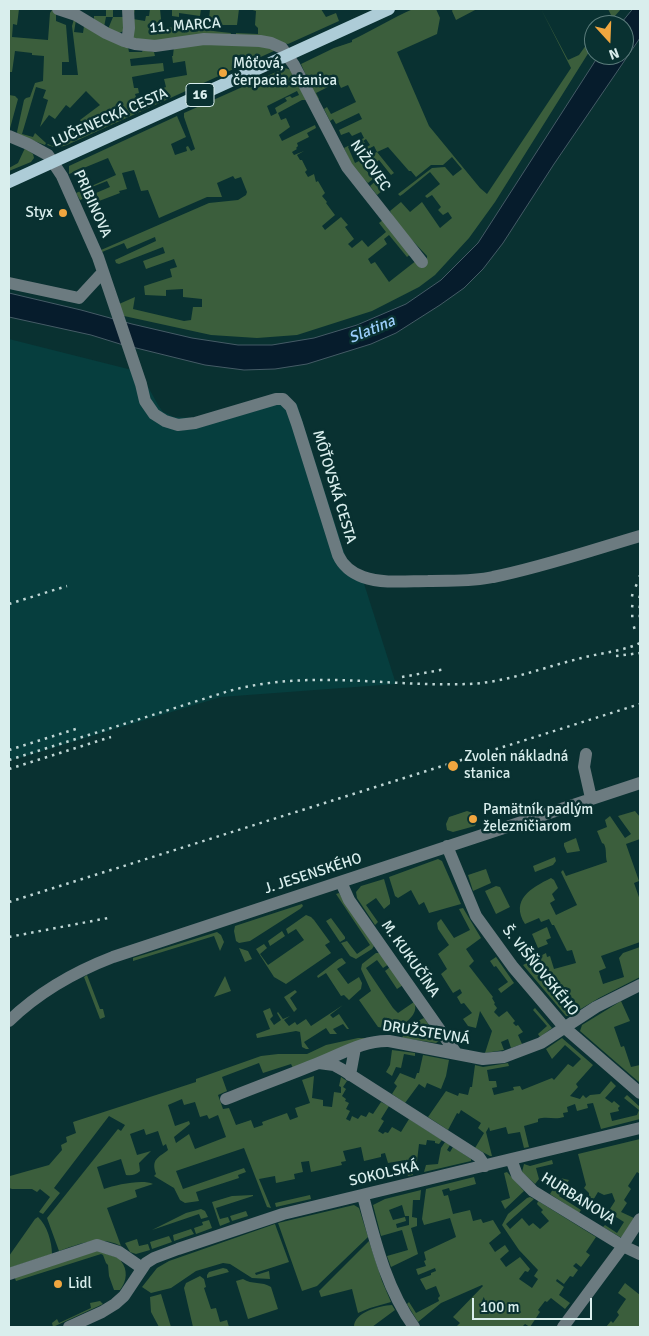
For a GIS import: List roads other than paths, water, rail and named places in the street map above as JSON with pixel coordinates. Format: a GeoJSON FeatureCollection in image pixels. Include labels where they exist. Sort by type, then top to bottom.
{"type":"FeatureCollection","features":[{"type":"Feature","properties":{"kind":"main road","name":"LUČENECKÁ CESTA"},"geometry":{"type":"LineString","coordinates":[[9,182],[389,9]]}},
{"type":"Feature","properties":{"kind":"street","name":"11. MARCA"},"geometry":{"type":"LineString","coordinates":[[58,9],[76,15],[106,33],[127,42],[155,46],[204,38],[260,41],[271,42],[282,48],[288,55]]}},
{"type":"Feature","properties":{"kind":"street"},"geometry":{"type":"LineString","coordinates":[[127,42],[129,28],[128,9]]}},
{"type":"Feature","properties":{"kind":"street","name":"NIŽOVEC"},"geometry":{"type":"LineString","coordinates":[[288,55],[347,166],[422,262]]}},
{"type":"Feature","properties":{"kind":"street","name":"PRIBINOVA"},"geometry":{"type":"LineString","coordinates":[[9,136],[48,155],[62,176],[103,272],[133,359]]}},
{"type":"Feature","properties":{"kind":"street"},"geometry":{"type":"LineString","coordinates":[[9,283],[79,298],[103,272]]}},
{"type":"Feature","properties":{"kind":"street","name":"MÔŤOVSKÁ CESTA"},"geometry":{"type":"LineString","coordinates":[[133,359],[148,406],[156,416],[171,423],[185,425],[195,423],[276,399],[287,402],[291,407],[297,424],[340,559],[347,568],[362,577],[374,580],[399,581],[483,579],[640,536]]}},
{"type":"Feature","properties":{"kind":"street"},"geometry":{"type":"LineString","coordinates":[[586,754],[584,767],[591,798]]}},
{"type":"Feature","properties":{"kind":"street","name":"J. JESENSKÉHO"},"geometry":{"type":"LineString","coordinates":[[9,1021],[54,985],[76,972],[101,961],[640,782]]}},
{"type":"Feature","properties":{"kind":"street","name":"Š. VIŠŇOVSKÉHO"},"geometry":{"type":"LineString","coordinates":[[447,846],[467,896],[484,928],[528,986],[565,1028],[640,1094]]}},
{"type":"Feature","properties":{"kind":"street","name":"M. KUKUČÍNA"},"geometry":{"type":"LineString","coordinates":[[342,882],[349,900],[456,1054]]}},
{"type":"Feature","properties":{"kind":"street","name":"DRUŽSTEVNÁ"},"geometry":{"type":"LineString","coordinates":[[226,1099],[362,1044],[379,1041],[483,1059],[504,1057],[534,1046],[596,1008],[640,985]]}},
{"type":"Feature","properties":{"kind":"street"},"geometry":{"type":"LineString","coordinates":[[350,1075],[355,1048]]}},
{"type":"Feature","properties":{"kind":"street"},"geometry":{"type":"LineString","coordinates":[[319,1063],[334,1066],[350,1075],[479,1157],[485,1166]]}},
{"type":"Feature","properties":{"kind":"street","name":"SOKOLSKÁ"},"geometry":{"type":"LineString","coordinates":[[69,1327],[102,1312],[121,1300],[142,1268],[154,1258],[252,1223],[640,1128]]}},
{"type":"Feature","properties":{"kind":"street","name":"HURBANOVA"},"geometry":{"type":"LineString","coordinates":[[511,1160],[517,1175],[533,1191],[623,1246],[640,1254]]}},
{"type":"Feature","properties":{"kind":"street"},"geometry":{"type":"LineString","coordinates":[[362,1196],[387,1275],[398,1301],[414,1327]]}},
{"type":"Feature","properties":{"kind":"street"},"geometry":{"type":"LineString","coordinates":[[563,1327],[623,1246],[640,1219]]}},
{"type":"Feature","properties":{"kind":"street"},"geometry":{"type":"LineString","coordinates":[[9,1274],[97,1246],[118,1252],[142,1268]]}},
{"type":"Feature","properties":{"kind":"water"},"geometry":{"type":"Polygon","coordinates":[[[633,9],[640,9],[640,38],[634,47],[634,15],[628,15],[633,9]]]}},
{"type":"Feature","properties":{"kind":"water","name":"Slatina"},"geometry":{"type":"Polygon","coordinates":[[[593,65],[622,65],[503,243],[483,269],[464,288],[440,305],[396,333],[371,344],[307,364],[275,369],[244,370],[205,365],[91,335],[9,317],[9,293],[192,338],[238,345],[272,345],[314,338],[357,325],[406,304],[441,280],[478,243],[593,65]]]}},
{"type":"Feature","properties":{"kind":"railway"},"geometry":{"type":"LineString","coordinates":[[635,585],[640,587]]}},
{"type":"Feature","properties":{"kind":"railway"},"geometry":{"type":"LineString","coordinates":[[9,604],[67,586]]}},
{"type":"Feature","properties":{"kind":"railway"},"geometry":{"type":"LineString","coordinates":[[631,595],[640,597]]}},
{"type":"Feature","properties":{"kind":"railway"},"geometry":{"type":"LineString","coordinates":[[631,606],[640,607]]}},
{"type":"Feature","properties":{"kind":"railway"},"geometry":{"type":"LineString","coordinates":[[631,616],[640,616]]}},
{"type":"Feature","properties":{"kind":"railway"},"geometry":{"type":"LineString","coordinates":[[633,628],[640,626]]}},
{"type":"Feature","properties":{"kind":"railway"},"geometry":{"type":"LineString","coordinates":[[9,760],[229,691],[259,685],[318,680],[437,684],[481,683],[509,678],[640,643]]}},
{"type":"Feature","properties":{"kind":"railway"},"geometry":{"type":"LineString","coordinates":[[616,656],[640,653]]}},
{"type":"Feature","properties":{"kind":"railway"},"geometry":{"type":"LineString","coordinates":[[402,677],[446,669]]}},
{"type":"Feature","properties":{"kind":"railway"},"geometry":{"type":"LineString","coordinates":[[9,902],[640,704]]}},
{"type":"Feature","properties":{"kind":"railway"},"geometry":{"type":"LineString","coordinates":[[9,750],[79,728]]}},
{"type":"Feature","properties":{"kind":"railway"},"geometry":{"type":"LineString","coordinates":[[9,769],[111,737]]}},
{"type":"Feature","properties":{"kind":"railway"},"geometry":{"type":"LineString","coordinates":[[9,937],[108,918]]}},
{"type":"Feature","properties":{"kind":"place","name":"Môťová, čerpacia stanica"},"geometry":{"type":"Point","coordinates":[223,73]}},
{"type":"Feature","properties":{"kind":"place","name":"Styx"},"geometry":{"type":"Point","coordinates":[63,213]}},
{"type":"Feature","properties":{"kind":"place","name":"Zvolen nákladná stanica"},"geometry":{"type":"Point","coordinates":[453,766]}},
{"type":"Feature","properties":{"kind":"place","name":"Pamätník padlým železničiarom"},"geometry":{"type":"Point","coordinates":[473,819]}},
{"type":"Feature","properties":{"kind":"place","name":"Lidl"},"geometry":{"type":"Point","coordinates":[58,1284]}}]}
